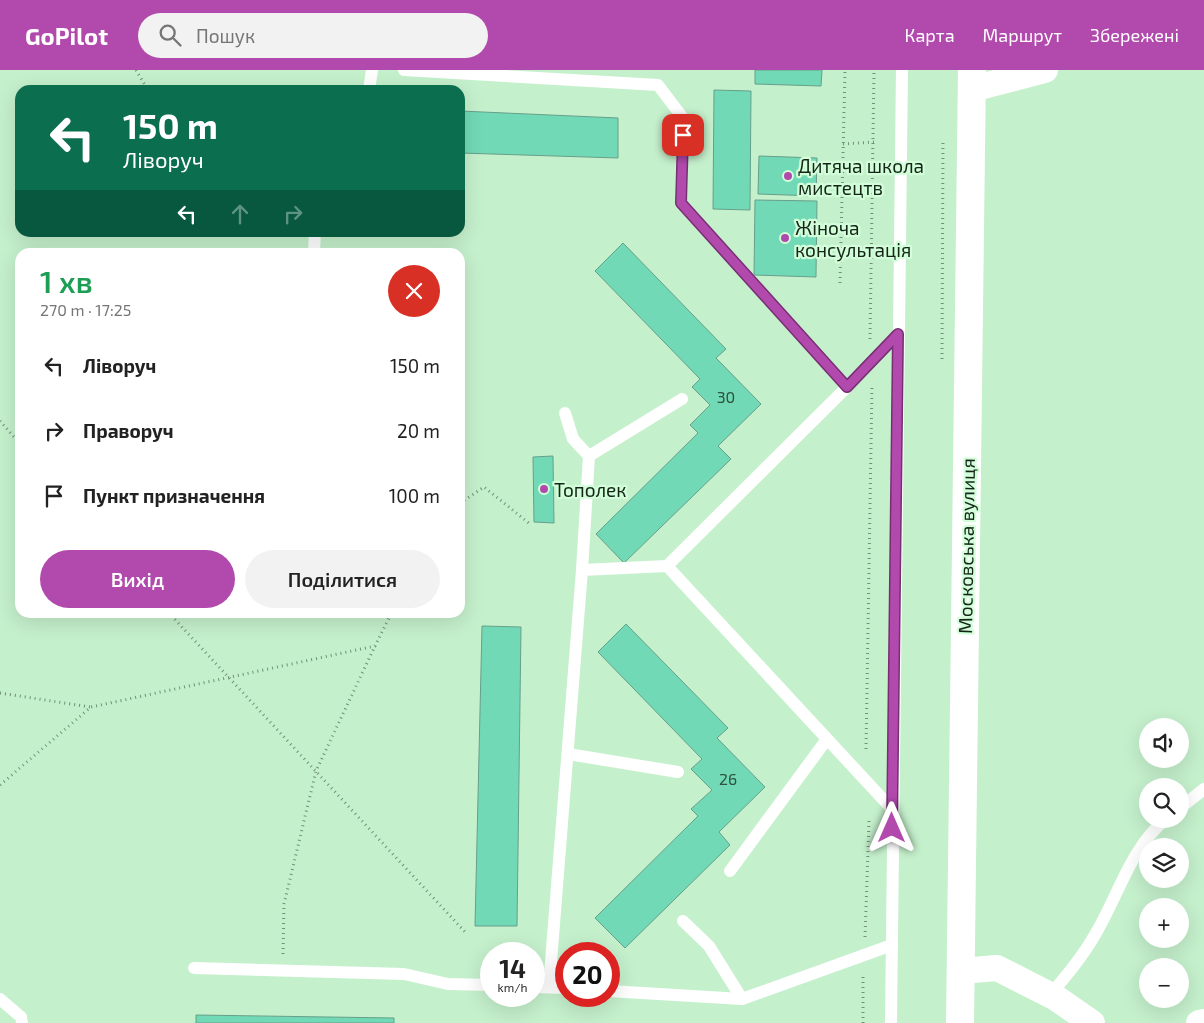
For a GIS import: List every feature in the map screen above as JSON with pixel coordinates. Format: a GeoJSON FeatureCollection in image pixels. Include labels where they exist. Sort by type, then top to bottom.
{"type":"FeatureCollection","features":[{"type":"Feature","properties":{"kind":"main road","name":"Московська вулиця"},"geometry":{"type":"LineString","coordinates":[[960,1023],[972,80]]}},
{"type":"Feature","properties":{"kind":"street"},"geometry":{"type":"LineString","coordinates":[[972,80],[1045,70]]}},
{"type":"Feature","properties":{"kind":"street"},"geometry":{"type":"LineString","coordinates":[[961,971],[997,968],[1050,995],[1092,1023]]}},
{"type":"Feature","properties":{"kind":"street"},"geometry":{"type":"LineString","coordinates":[[1199,1023],[1204,1022]]}},
{"type":"Feature","properties":{"kind":"lane"},"geometry":{"type":"LineString","coordinates":[[370,85],[372,70]]}},
{"type":"Feature","properties":{"kind":"lane"},"geometry":{"type":"LineString","coordinates":[[404,70],[658,85],[683,118],[681,203],[847,387]]}},
{"type":"Feature","properties":{"kind":"lane"},"geometry":{"type":"LineString","coordinates":[[891,1023],[902,70]]}},
{"type":"Feature","properties":{"kind":"lane"},"geometry":{"type":"LineString","coordinates":[[582,570],[667,566],[898,334]]}},
{"type":"Feature","properties":{"kind":"lane"},"geometry":{"type":"LineString","coordinates":[[589,456],[682,399]]}},
{"type":"Feature","properties":{"kind":"lane"},"geometry":{"type":"LineString","coordinates":[[549,987],[582,570],[589,456],[573,439],[565,413]]}},
{"type":"Feature","properties":{"kind":"lane"},"geometry":{"type":"LineString","coordinates":[[667,566],[892,809]]}},
{"type":"Feature","properties":{"kind":"lane"},"geometry":{"type":"LineString","coordinates":[[730,871],[827,739]]}},
{"type":"Feature","properties":{"kind":"lane"},"geometry":{"type":"LineString","coordinates":[[568,754],[678,772]]}},
{"type":"Feature","properties":{"kind":"lane"},"geometry":{"type":"LineString","coordinates":[[1189,801],[1204,789]]}},
{"type":"Feature","properties":{"kind":"lane"},"geometry":{"type":"LineString","coordinates":[[1050,995],[1072,970],[1097,932],[1122,878],[1157,828]]}},
{"type":"Feature","properties":{"kind":"lane"},"geometry":{"type":"LineString","coordinates":[[683,921],[709,946],[742,999]]}},
{"type":"Feature","properties":{"kind":"lane"},"geometry":{"type":"LineString","coordinates":[[620,992],[742,999],[892,944]]}},
{"type":"Feature","properties":{"kind":"lane"},"geometry":{"type":"LineString","coordinates":[[194,968],[404,974],[448,984],[480,985]]}},
{"type":"Feature","properties":{"kind":"lane"},"geometry":{"type":"LineString","coordinates":[[545,987],[555,987]]}},
{"type":"Feature","properties":{"kind":"lane"},"geometry":{"type":"LineString","coordinates":[[0,999],[21,1017],[22,1023]]}},
{"type":"Feature","properties":{"kind":"path"},"geometry":{"type":"LineString","coordinates":[[136,70],[145,85]]}},
{"type":"Feature","properties":{"kind":"path"},"geometry":{"type":"LineString","coordinates":[[840,284],[845,70]]}},
{"type":"Feature","properties":{"kind":"path"},"geometry":{"type":"LineString","coordinates":[[870,348],[874,70]]}},
{"type":"Feature","properties":{"kind":"path"},"geometry":{"type":"LineString","coordinates":[[843,144],[874,142]]}},
{"type":"Feature","properties":{"kind":"path"},"geometry":{"type":"LineString","coordinates":[[866,750],[872,376]]}},
{"type":"Feature","properties":{"kind":"path"},"geometry":{"type":"LineString","coordinates":[[0,421],[15,438]]}},
{"type":"Feature","properties":{"kind":"path"},"geometry":{"type":"LineString","coordinates":[[465,500],[484,487],[530,524]]}},
{"type":"Feature","properties":{"kind":"path"},"geometry":{"type":"LineString","coordinates":[[174,618],[466,933]]}},
{"type":"Feature","properties":{"kind":"path"},"geometry":{"type":"LineString","coordinates":[[283,957],[284,904],[316,771],[389,618]]}},
{"type":"Feature","properties":{"kind":"path"},"geometry":{"type":"LineString","coordinates":[[0,693],[91,707],[227,676],[375,646]]}},
{"type":"Feature","properties":{"kind":"path"},"geometry":{"type":"LineString","coordinates":[[0,785],[91,707]]}},
{"type":"Feature","properties":{"kind":"path"},"geometry":{"type":"LineString","coordinates":[[866,936],[869,821]]}},
{"type":"Feature","properties":{"kind":"path"},"geometry":{"type":"LineString","coordinates":[[863,976],[863,1023]]}},
{"type":"Feature","properties":{"kind":"building"},"geometry":{"type":"Polygon","coordinates":[[[755,70],[822,70],[821,86],[755,84],[755,70]]]}},
{"type":"Feature","properties":{"kind":"building"},"geometry":{"type":"Polygon","coordinates":[[[714,90],[751,91],[750,210],[713,209],[714,90]]]}},
{"type":"Feature","properties":{"kind":"building"},"geometry":{"type":"Polygon","coordinates":[[[465,111],[618,118],[618,158],[465,153],[465,111]]]}},
{"type":"Feature","properties":{"kind":"building","name":"Дитяча школа мистецтв"},"geometry":{"type":"Polygon","coordinates":[[[759,156],[817,158],[816,196],[758,194],[759,156]]]}},
{"type":"Feature","properties":{"kind":"building","name":"Жіноча консультація"},"geometry":{"type":"Polygon","coordinates":[[[755,200],[817,201],[816,277],[754,275],[755,200]]]}},
{"type":"Feature","properties":{"kind":"building"},"geometry":{"type":"Polygon","coordinates":[[[623,243],[726,349],[716,358],[761,404],[718,446],[731,459],[624,563],[596,534],[698,433],[690,425],[710,405],[692,387],[700,379],[595,271],[623,243]]]}},
{"type":"Feature","properties":{"kind":"building","name":"Тополек"},"geometry":{"type":"Polygon","coordinates":[[[553,456],[554,523],[534,522],[533,457],[553,456]]]}},
{"type":"Feature","properties":{"kind":"building"},"geometry":{"type":"Polygon","coordinates":[[[626,624],[728,728],[717,738],[765,787],[719,832],[730,845],[625,948],[595,918],[698,816],[691,809],[712,790],[691,769],[702,759],[598,652],[626,624]]]}},
{"type":"Feature","properties":{"kind":"building"},"geometry":{"type":"Polygon","coordinates":[[[482,626],[521,627],[517,926],[475,926],[482,626]]]}},
{"type":"Feature","properties":{"kind":"building"},"geometry":{"type":"Polygon","coordinates":[[[196,1015],[394,1018],[394,1023],[196,1023],[196,1015]]]}},
{"type":"Feature","properties":{"kind":"place","name":"Дитяча школа мистецтв"},"geometry":{"type":"Point","coordinates":[788,176]}},
{"type":"Feature","properties":{"kind":"place","name":"Жіноча консультація"},"geometry":{"type":"Point","coordinates":[785,238]}},
{"type":"Feature","properties":{"kind":"place","name":"Тополек"},"geometry":{"type":"Point","coordinates":[544,489]}},
{"type":"Feature","properties":{"kind":"route"},"geometry":{"type":"LineString","coordinates":[[683,135],[681,203],[847,387],[898,334],[892,828]]}}]}
